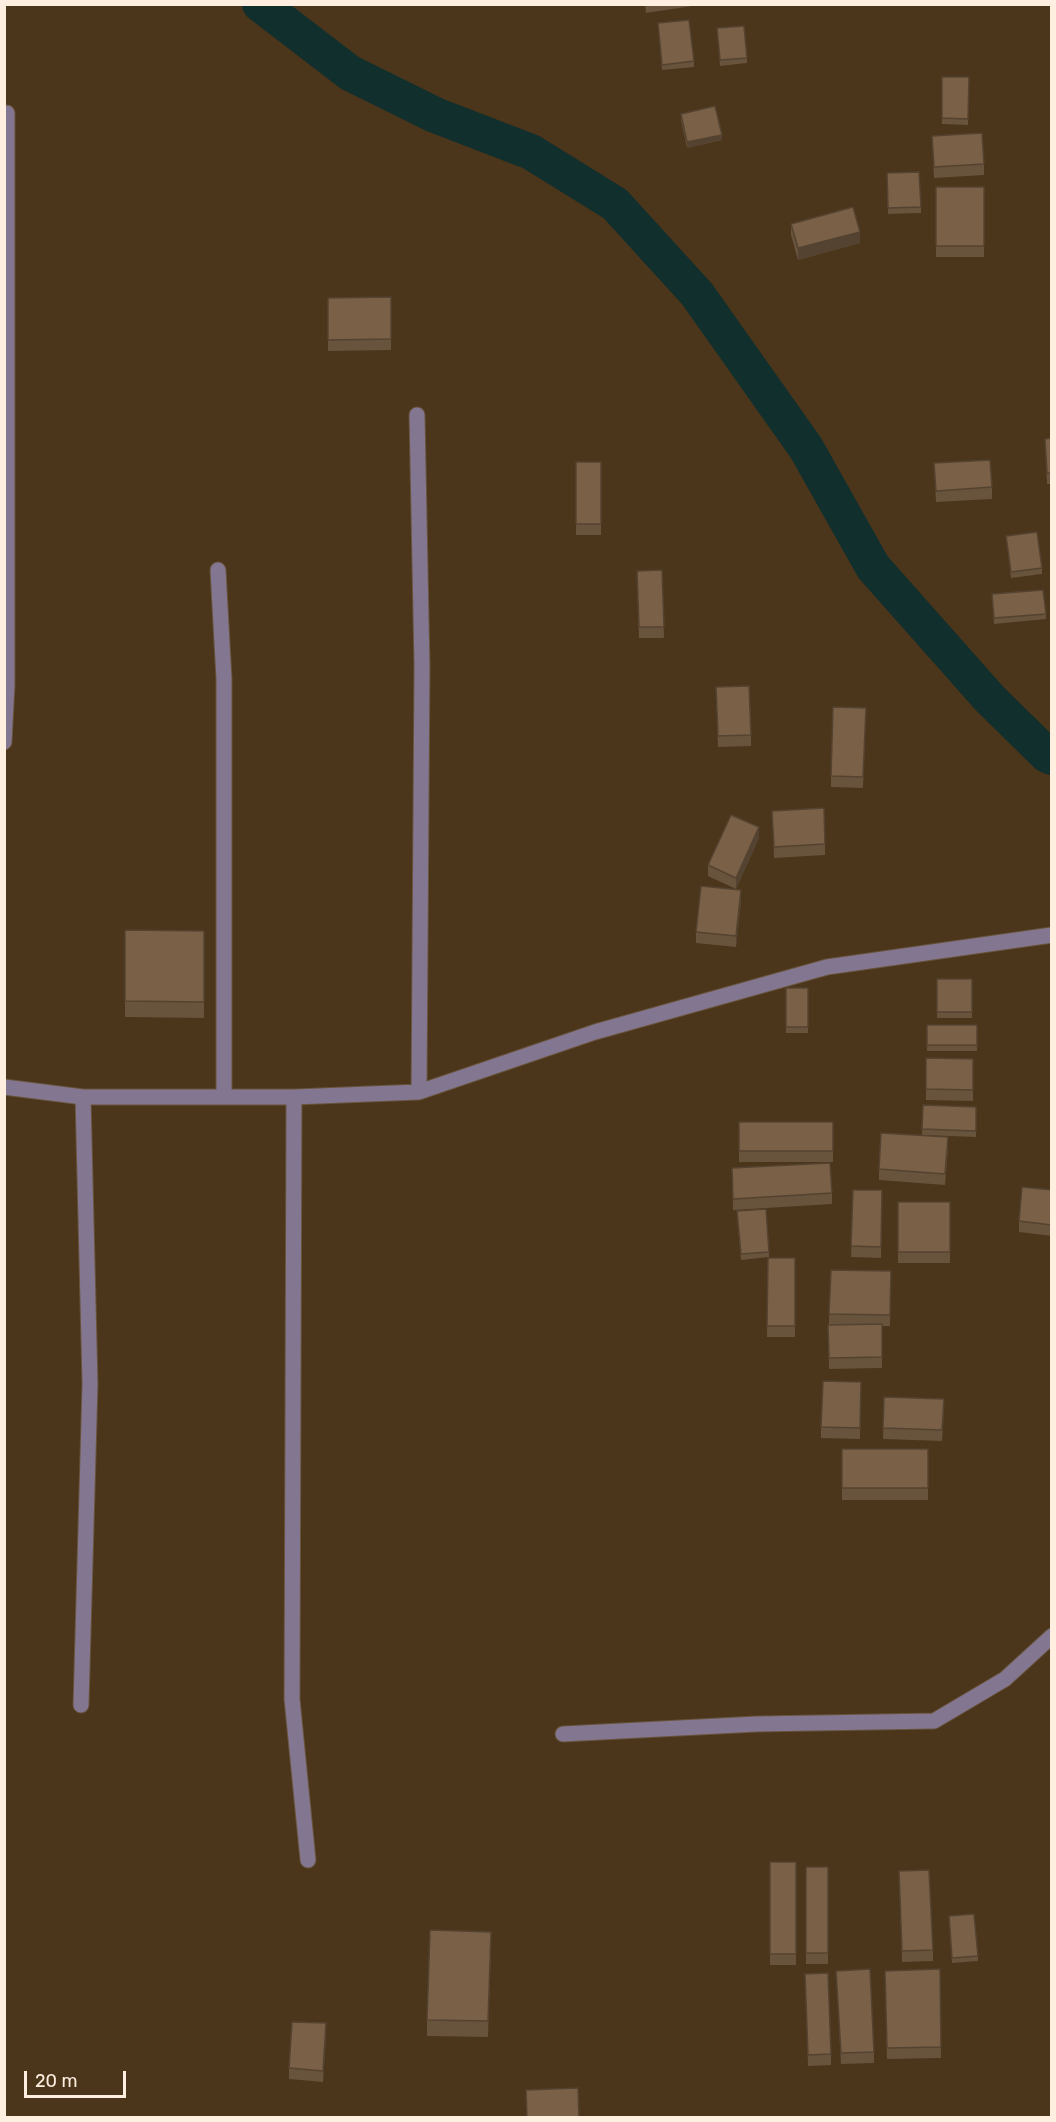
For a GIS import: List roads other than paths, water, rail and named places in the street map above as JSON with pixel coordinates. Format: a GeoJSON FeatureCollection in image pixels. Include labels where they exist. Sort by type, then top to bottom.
{"type":"FeatureCollection","features":[{"type":"Feature","properties":{"kind":"street"},"geometry":{"type":"LineString","coordinates":[[4,742],[7,685],[7,112]]}},
{"type":"Feature","properties":{"kind":"street"},"geometry":{"type":"LineString","coordinates":[[417,415],[422,666],[420,1092]]}},
{"type":"Feature","properties":{"kind":"street"},"geometry":{"type":"LineString","coordinates":[[219,570],[224,679],[224,1096]]}},
{"type":"Feature","properties":{"kind":"street"},"geometry":{"type":"LineString","coordinates":[[4,1087],[83,1097],[294,1097],[420,1092],[595,1032],[827,967],[1052,934]]}},
{"type":"Feature","properties":{"kind":"street"},"geometry":{"type":"LineString","coordinates":[[81,1704],[90,1384],[83,1097]]}},
{"type":"Feature","properties":{"kind":"street"},"geometry":{"type":"LineString","coordinates":[[294,1097],[292,1699],[308,1860]]}},
{"type":"Feature","properties":{"kind":"street"},"geometry":{"type":"LineString","coordinates":[[563,1734],[757,1724],[934,1721],[1005,1679],[1052,1636]]}},
{"type":"Feature","properties":{"kind":"waterway"},"geometry":{"type":"LineString","coordinates":[[260,4],[350,73],[435,115],[531,152],[615,204],[697,294],[806,448],[873,567],[990,699],[1047,755],[1052,757]]}}]}
